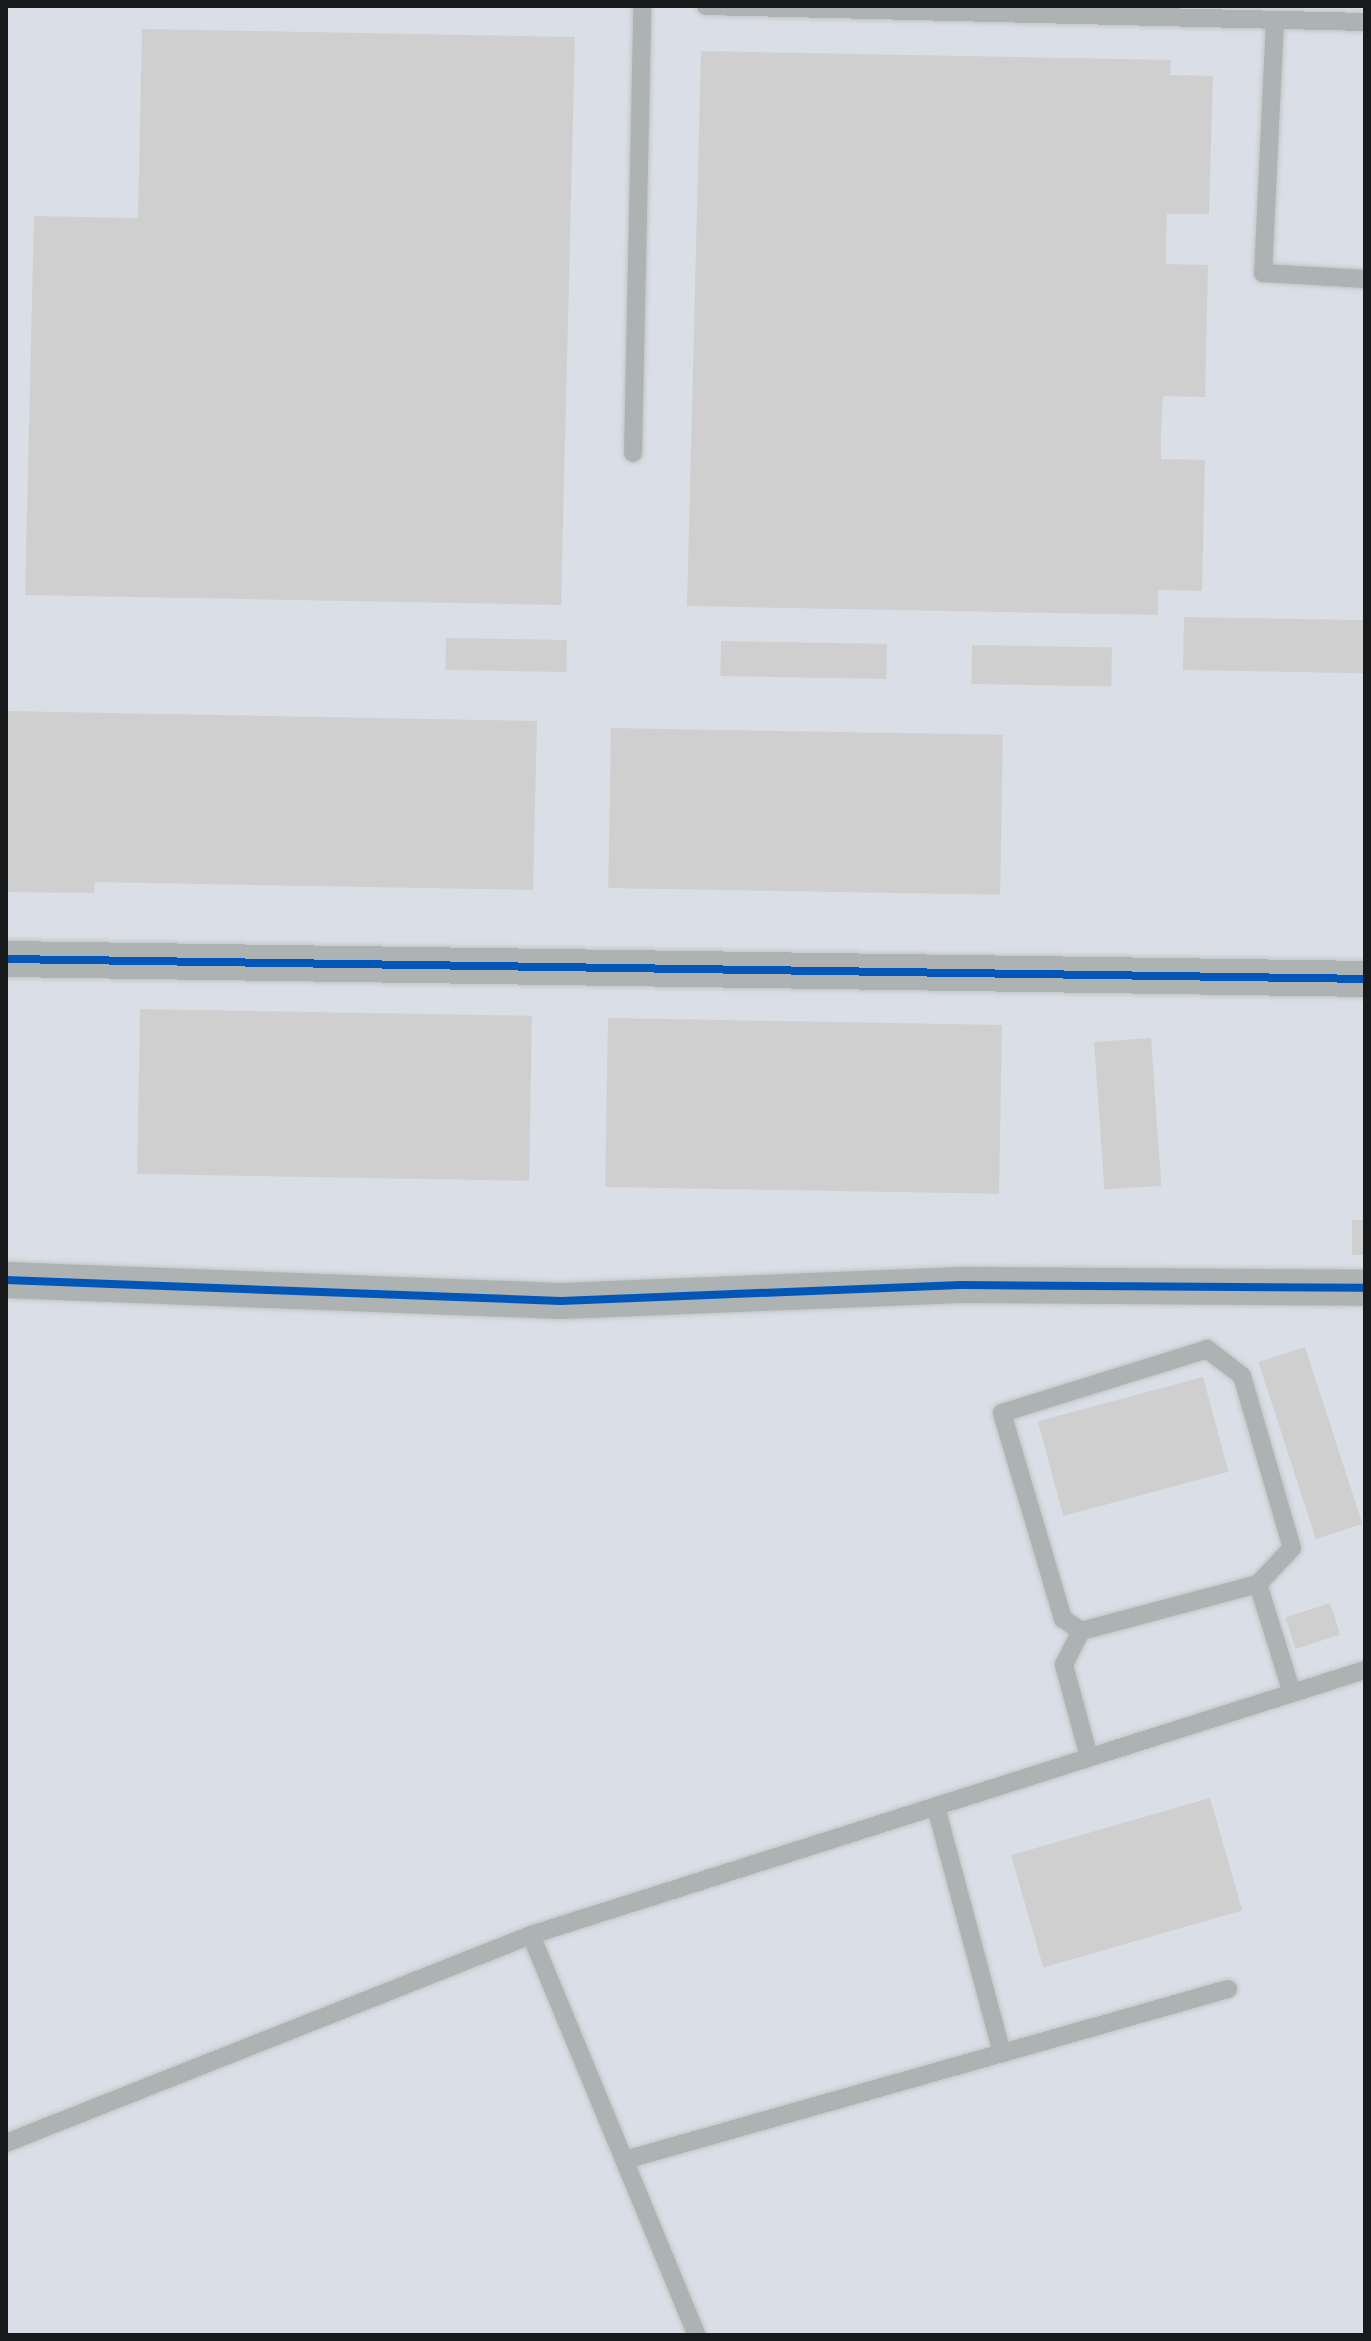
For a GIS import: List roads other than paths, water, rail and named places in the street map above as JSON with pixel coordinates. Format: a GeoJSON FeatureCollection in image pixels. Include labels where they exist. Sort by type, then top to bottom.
{"type":"FeatureCollection","features":[{"type":"Feature","properties":{"kind":"street"},"geometry":{"type":"LineString","coordinates":[[6,959],[1365,979]]}},
{"type":"Feature","properties":{"kind":"street"},"geometry":{"type":"LineString","coordinates":[[6,1280],[561,1301],[961,1285],[1365,1288]]}},
{"type":"Feature","properties":{"kind":"lane"},"geometry":{"type":"LineString","coordinates":[[633,453],[642,6]]}},
{"type":"Feature","properties":{"kind":"lane"},"geometry":{"type":"LineString","coordinates":[[706,6],[1365,22]]}},
{"type":"Feature","properties":{"kind":"lane"},"geometry":{"type":"LineString","coordinates":[[1275,20],[1263,273],[1365,279]]}},
{"type":"Feature","properties":{"kind":"lane"},"geometry":{"type":"LineString","coordinates":[[1207,1349],[1242,1376],[1292,1548],[1258,1584],[1081,1631],[1063,1619],[1002,1413],[1207,1349]]}},
{"type":"Feature","properties":{"kind":"lane"},"geometry":{"type":"LineString","coordinates":[[1258,1584],[1292,1693]]}},
{"type":"Feature","properties":{"kind":"lane"},"geometry":{"type":"LineString","coordinates":[[1081,1631],[1064,1665],[1089,1757]]}},
{"type":"Feature","properties":{"kind":"lane"},"geometry":{"type":"LineString","coordinates":[[6,2143],[531,1935],[1365,1670]]}},
{"type":"Feature","properties":{"kind":"lane"},"geometry":{"type":"LineString","coordinates":[[936,1807],[1002,2053]]}},
{"type":"Feature","properties":{"kind":"lane"},"geometry":{"type":"LineString","coordinates":[[531,1935],[697,2335]]}},
{"type":"Feature","properties":{"kind":"lane"},"geometry":{"type":"LineString","coordinates":[[625,2160],[1228,1989]]}}]}
